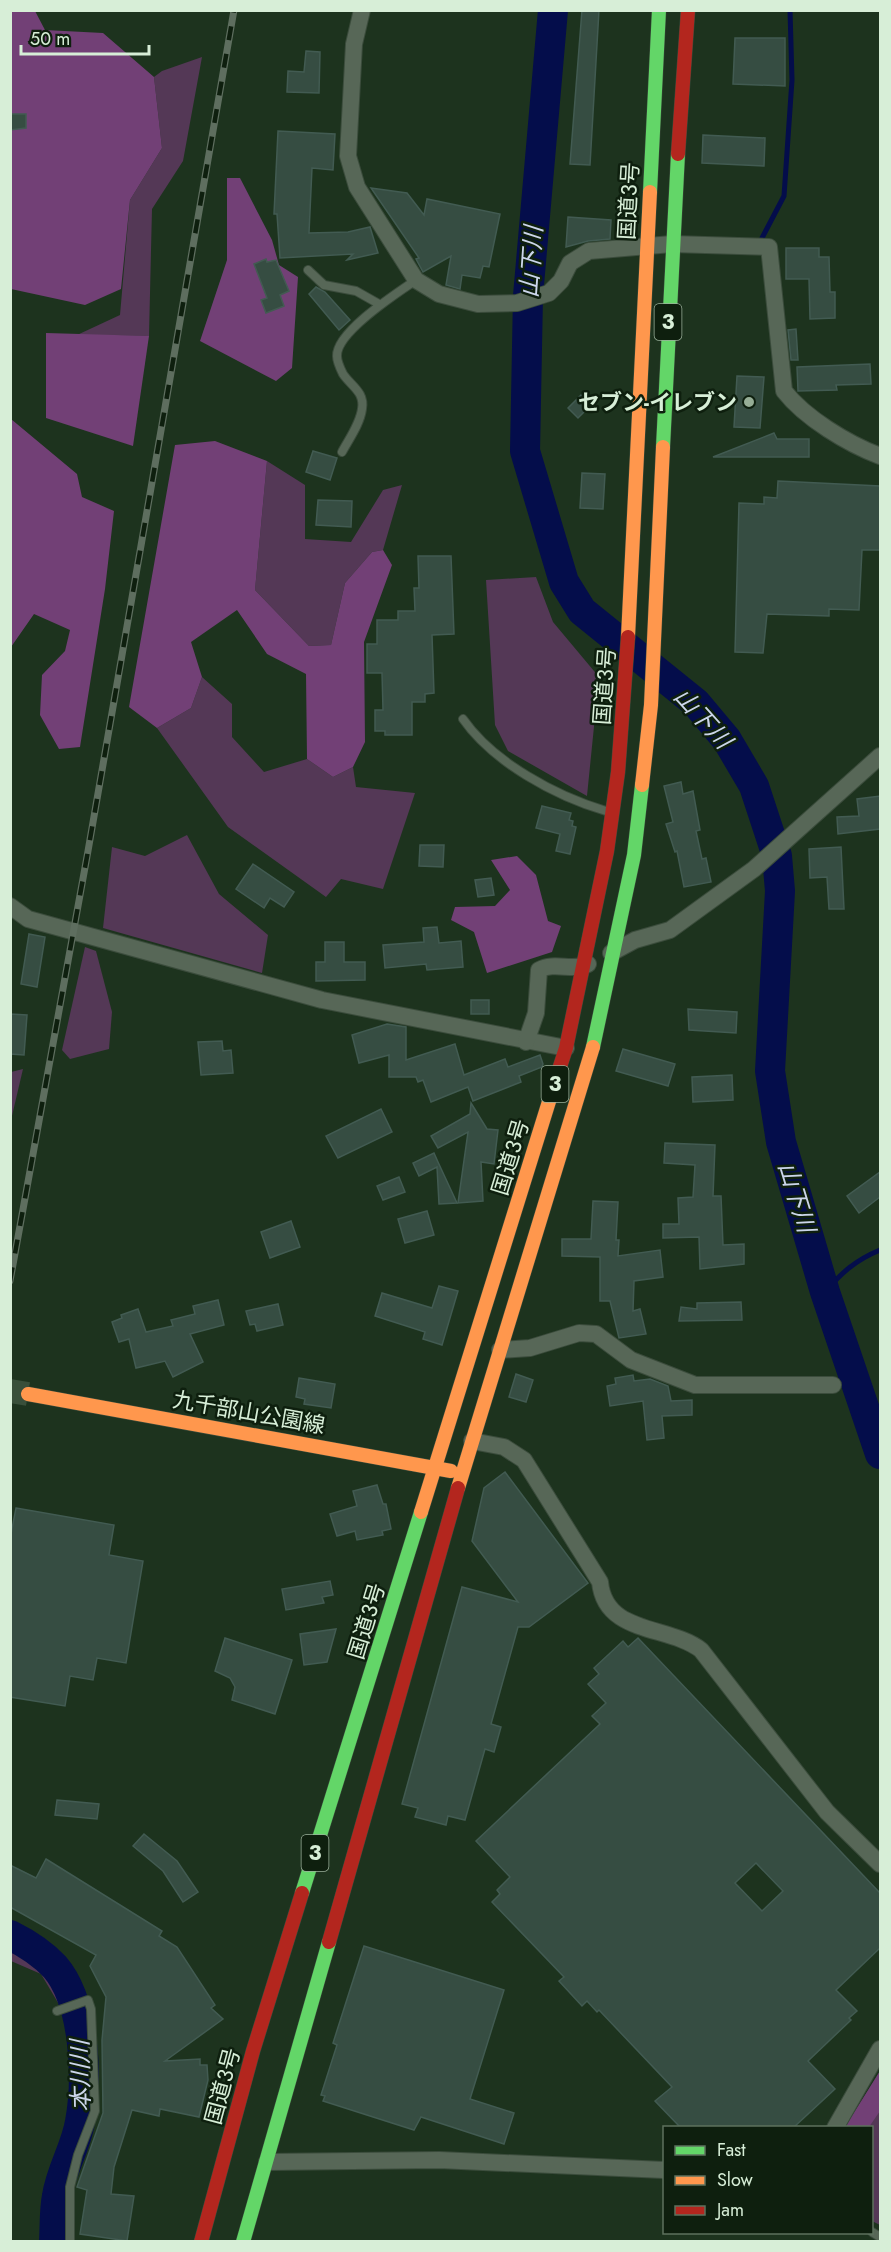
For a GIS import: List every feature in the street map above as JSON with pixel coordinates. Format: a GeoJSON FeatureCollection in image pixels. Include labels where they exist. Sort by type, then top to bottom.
{"type":"FeatureCollection","features":[{"type":"Feature","properties":{"kind":"main road","name":"国道3号"},"geometry":{"type":"LineString","coordinates":[[201,2241],[253,2051],[566,1048],[607,851],[625,690],[630,615],[659,10]]}},
{"type":"Feature","properties":{"kind":"main road","name":"国道3号"},"geometry":{"type":"LineString","coordinates":[[243,2241],[462,1474],[591,1056],[615,951],[634,855],[651,705],[672,244],[688,10]]}},
{"type":"Feature","properties":{"kind":"main road","name":"九千部山公園線"},"geometry":{"type":"LineString","coordinates":[[28,1394],[436,1467],[462,1474]]}},
{"type":"Feature","properties":{"kind":"street"},"geometry":{"type":"LineString","coordinates":[[362,10],[352,65],[348,156],[357,187],[416,280],[439,294],[478,304],[517,303],[549,293],[561,281],[570,263],[589,251],[672,244],[760,247],[784,391],[795,405],[851,445],[880,456]]}},
{"type":"Feature","properties":{"kind":"street"},"geometry":{"type":"LineString","coordinates":[[526,1041],[536,1013],[539,970],[546,966],[581,968],[635,940],[670,930],[760,862],[880,756]]}},
{"type":"Feature","properties":{"kind":"street"},"geometry":{"type":"LineString","coordinates":[[10,906],[28,919],[275,988],[322,1000],[566,1048]]}},
{"type":"Feature","properties":{"kind":"street"},"geometry":{"type":"LineString","coordinates":[[500,1350],[530,1348],[579,1333],[596,1334],[631,1360],[695,1385],[833,1385]]}},
{"type":"Feature","properties":{"kind":"street"},"geometry":{"type":"LineString","coordinates":[[472,1441],[504,1447],[524,1460],[600,1582],[601,1593],[608,1606],[625,1620],[659,1634],[679,1636],[701,1650],[827,1812],[880,1864]]}},
{"type":"Feature","properties":{"kind":"street"},"geometry":{"type":"LineString","coordinates":[[836,2126],[880,2049]]}},
{"type":"Feature","properties":{"kind":"street"},"geometry":{"type":"LineString","coordinates":[[267,2162],[439,2160],[663,2170]]}},
{"type":"Feature","properties":{"kind":"lane"},"geometry":{"type":"LineString","coordinates":[[308,270],[324,285],[356,291],[379,304]]}},
{"type":"Feature","properties":{"kind":"lane"},"geometry":{"type":"LineString","coordinates":[[342,452],[363,408],[360,392],[343,374],[336,357],[339,347],[379,304],[416,280]]}},
{"type":"Feature","properties":{"kind":"lane"},"geometry":{"type":"LineString","coordinates":[[463,719],[476,738],[502,760],[559,792],[612,813]]}},
{"type":"Feature","properties":{"kind":"lane"},"geometry":{"type":"LineString","coordinates":[[57,2011],[88,2000],[92,2009],[95,2112],[78,2155],[70,2187],[70,2241]]}},
{"type":"Feature","properties":{"kind":"shaded area"},"geometry":{"type":"Polygon","coordinates":[[[11,11],[35,11],[45,30],[103,33],[154,77],[162,148],[130,200],[121,289],[85,305],[11,289],[11,11]]]}},
{"type":"Feature","properties":{"kind":"shaded area"},"geometry":{"type":"Polygon","coordinates":[[[202,57],[183,161],[152,209],[149,336],[77,335],[120,315],[130,200],[162,148],[154,77],[162,71],[202,57]]]}},
{"type":"Feature","properties":{"kind":"shaded area"},"geometry":{"type":"Polygon","coordinates":[[[227,178],[240,178],[272,240],[279,265],[298,277],[292,368],[276,381],[200,341],[227,260],[227,178]]]}},
{"type":"Feature","properties":{"kind":"shaded area"},"geometry":{"type":"Polygon","coordinates":[[[46,333],[149,336],[133,446],[46,418],[46,333]]]}},
{"type":"Feature","properties":{"kind":"shaded area"},"geometry":{"type":"Polygon","coordinates":[[[11,419],[77,474],[82,497],[114,511],[105,589],[80,747],[59,749],[40,715],[42,675],[65,651],[70,630],[34,614],[11,647],[11,419]]]}},
{"type":"Feature","properties":{"kind":"shaded area"},"geometry":{"type":"Polygon","coordinates":[[[215,441],[267,461],[255,590],[309,646],[331,645],[345,583],[372,552],[383,550],[392,565],[364,642],[365,742],[353,767],[333,777],[307,759],[306,674],[267,654],[237,610],[191,642],[202,677],[191,708],[157,728],[129,707],[175,445],[215,441]]]}},
{"type":"Feature","properties":{"kind":"shaded area"},"geometry":{"type":"Polygon","coordinates":[[[267,461],[305,485],[305,539],[351,542],[383,490],[402,485],[383,550],[372,552],[345,583],[331,645],[309,646],[255,590],[267,461]]]}},
{"type":"Feature","properties":{"kind":"shaded area"},"geometry":{"type":"Polygon","coordinates":[[[536,577],[553,622],[599,677],[587,796],[508,751],[495,725],[486,580],[536,577]]]}},
{"type":"Feature","properties":{"kind":"shaded area"},"geometry":{"type":"Polygon","coordinates":[[[202,677],[232,704],[232,737],[264,772],[307,759],[333,777],[353,767],[356,787],[415,793],[383,889],[341,879],[326,897],[228,827],[157,728],[191,708],[202,677]]]}},
{"type":"Feature","properties":{"kind":"shaded area"},"geometry":{"type":"Polygon","coordinates":[[[187,835],[219,894],[268,935],[262,973],[103,928],[112,847],[145,856],[187,835]]]}},
{"type":"Feature","properties":{"kind":"shaded area"},"geometry":{"type":"Polygon","coordinates":[[[517,856],[536,875],[548,921],[561,926],[552,952],[487,973],[474,932],[451,920],[455,907],[495,906],[510,890],[491,860],[517,856]]]}},
{"type":"Feature","properties":{"kind":"shaded area"},"geometry":{"type":"Polygon","coordinates":[[[85,947],[96,951],[112,1012],[109,1049],[70,1059],[62,1050],[85,947]]]}},
{"type":"Feature","properties":{"kind":"shaded area"},"geometry":{"type":"Polygon","coordinates":[[[23,1069],[11,1120],[11,1072],[23,1069]]]}},
{"type":"Feature","properties":{"kind":"shaded area"},"geometry":{"type":"Polygon","coordinates":[[[10,1950],[43,1967],[63,1997],[60,2006],[41,1974],[11,1961],[10,1950]]]}},
{"type":"Feature","properties":{"kind":"shaded area"},"geometry":{"type":"Polygon","coordinates":[[[880,2071],[880,2225],[873,2222],[873,2126],[846,2126],[880,2071]]]}},
{"type":"Feature","properties":{"kind":"shaded area"},"geometry":{"type":"Polygon","coordinates":[[[880,2071],[880,2111],[870,2126],[846,2126],[880,2071]]]}},
{"type":"Feature","properties":{"kind":"building"},"geometry":{"type":"Polygon","coordinates":[[[582,10],[599,10],[590,165],[570,164],[582,10]]]}},
{"type":"Feature","properties":{"kind":"building"},"geometry":{"type":"Polygon","coordinates":[[[735,38],[785,38],[785,86],[733,84],[735,38]]]}},
{"type":"Feature","properties":{"kind":"building"},"geometry":{"type":"Polygon","coordinates":[[[306,51],[320,52],[319,93],[287,92],[288,71],[304,72],[306,51]]]}},
{"type":"Feature","properties":{"kind":"building"},"geometry":{"type":"Polygon","coordinates":[[[10,114],[26,114],[26,128],[10,130],[10,114]]]}},
{"type":"Feature","properties":{"kind":"building"},"geometry":{"type":"Polygon","coordinates":[[[278,131],[335,134],[333,170],[312,168],[309,233],[348,232],[370,227],[378,253],[347,260],[353,254],[280,258],[277,214],[274,214],[278,131]]]}},
{"type":"Feature","properties":{"kind":"building"},"geometry":{"type":"Polygon","coordinates":[[[703,135],[765,138],[764,166],[702,163],[703,135]]]}},
{"type":"Feature","properties":{"kind":"building"},"geometry":{"type":"Polygon","coordinates":[[[371,188],[407,193],[424,215],[427,199],[500,214],[489,267],[483,266],[480,278],[462,275],[460,289],[446,285],[451,256],[423,272],[416,259],[419,258],[371,188]]]}},
{"type":"Feature","properties":{"kind":"building"},"geometry":{"type":"Polygon","coordinates":[[[568,217],[611,220],[610,239],[588,241],[566,247],[568,217]]]}},
{"type":"Feature","properties":{"kind":"building"},"geometry":{"type":"Polygon","coordinates":[[[786,248],[819,248],[819,257],[829,257],[830,292],[835,292],[835,318],[810,319],[809,279],[786,279],[786,248]]]}},
{"type":"Feature","properties":{"kind":"building"},"geometry":{"type":"Polygon","coordinates":[[[266,259],[267,262],[276,260],[289,291],[280,295],[284,306],[266,313],[261,300],[267,298],[254,264],[266,259]]]}},
{"type":"Feature","properties":{"kind":"building"},"geometry":{"type":"Polygon","coordinates":[[[316,287],[325,292],[350,320],[339,330],[309,294],[316,287]]]}},
{"type":"Feature","properties":{"kind":"building"},"geometry":{"type":"Polygon","coordinates":[[[796,329],[798,360],[791,360],[788,330],[796,329]]]}},
{"type":"Feature","properties":{"kind":"building"},"geometry":{"type":"Polygon","coordinates":[[[870,364],[871,384],[836,385],[837,390],[798,391],[797,367],[870,364]]]}},
{"type":"Feature","properties":{"kind":"building","name":"セブン-イレブン"},"geometry":{"type":"Polygon","coordinates":[[[737,376],[764,377],[760,428],[734,427],[737,376]]]}},
{"type":"Feature","properties":{"kind":"building"},"geometry":{"type":"Polygon","coordinates":[[[581,395],[591,405],[578,418],[568,408],[581,395]]]}},
{"type":"Feature","properties":{"kind":"building"},"geometry":{"type":"Polygon","coordinates":[[[774,433],[777,439],[809,439],[809,457],[713,457],[774,433]]]}},
{"type":"Feature","properties":{"kind":"building"},"geometry":{"type":"Polygon","coordinates":[[[313,451],[337,458],[330,480],[306,472],[313,451]]]}},
{"type":"Feature","properties":{"kind":"building"},"geometry":{"type":"Polygon","coordinates":[[[582,473],[605,474],[603,509],[580,508],[582,473]]]}},
{"type":"Feature","properties":{"kind":"building"},"geometry":{"type":"Polygon","coordinates":[[[778,481],[880,486],[880,550],[862,550],[859,610],[829,609],[829,616],[767,614],[763,653],[735,652],[739,503],[764,504],[764,497],[777,498],[778,481]]]}},
{"type":"Feature","properties":{"kind":"building"},"geometry":{"type":"Polygon","coordinates":[[[318,500],[352,501],[351,527],[316,525],[318,500]]]}},
{"type":"Feature","properties":{"kind":"building"},"geometry":{"type":"Polygon","coordinates":[[[418,556],[451,556],[454,634],[432,635],[434,693],[425,694],[425,702],[412,702],[412,735],[385,735],[385,731],[375,731],[375,710],[383,710],[382,673],[367,673],[367,644],[377,644],[377,620],[398,620],[398,611],[415,611],[414,588],[419,588],[418,556]]]}},
{"type":"Feature","properties":{"kind":"building"},"geometry":{"type":"Polygon","coordinates":[[[681,782],[683,794],[693,791],[700,830],[696,831],[702,859],[706,858],[711,882],[684,887],[677,851],[675,852],[666,824],[673,822],[664,786],[681,782]]]}},
{"type":"Feature","properties":{"kind":"building"},"geometry":{"type":"Polygon","coordinates":[[[880,796],[880,829],[838,834],[837,817],[859,816],[857,799],[880,796]]]}},
{"type":"Feature","properties":{"kind":"building"},"geometry":{"type":"Polygon","coordinates":[[[542,806],[571,813],[569,820],[573,821],[572,826],[576,827],[570,854],[556,851],[560,834],[536,828],[542,806]]]}},
{"type":"Feature","properties":{"kind":"building"},"geometry":{"type":"Polygon","coordinates":[[[420,845],[444,845],[443,867],[419,866],[420,845]]]}},
{"type":"Feature","properties":{"kind":"building"},"geometry":{"type":"Polygon","coordinates":[[[841,847],[844,909],[829,909],[827,877],[810,878],[809,849],[841,847]]]}},
{"type":"Feature","properties":{"kind":"building"},"geometry":{"type":"Polygon","coordinates":[[[253,864],[294,892],[284,907],[270,898],[264,908],[236,889],[253,864]]]}},
{"type":"Feature","properties":{"kind":"building"},"geometry":{"type":"Polygon","coordinates":[[[491,878],[494,895],[478,897],[475,880],[491,878]]]}},
{"type":"Feature","properties":{"kind":"building"},"geometry":{"type":"Polygon","coordinates":[[[437,927],[439,943],[461,941],[463,967],[427,970],[426,964],[385,968],[383,945],[424,942],[423,928],[437,927]]]}},
{"type":"Feature","properties":{"kind":"building"},"geometry":{"type":"Polygon","coordinates":[[[29,934],[45,937],[37,987],[21,984],[29,934]]]}},
{"type":"Feature","properties":{"kind":"building"},"geometry":{"type":"Polygon","coordinates":[[[325,942],[344,942],[344,962],[365,962],[365,980],[316,981],[316,962],[325,962],[325,942]]]}},
{"type":"Feature","properties":{"kind":"building"},"geometry":{"type":"Polygon","coordinates":[[[471,1000],[489,1000],[489,1014],[471,1014],[471,1000]]]}},
{"type":"Feature","properties":{"kind":"building"},"geometry":{"type":"Polygon","coordinates":[[[688,1009],[737,1012],[736,1033],[689,1030],[688,1009]]]}},
{"type":"Feature","properties":{"kind":"building"},"geometry":{"type":"Polygon","coordinates":[[[10,1014],[27,1015],[24,1055],[10,1054],[10,1014]]]}},
{"type":"Feature","properties":{"kind":"building"},"geometry":{"type":"Polygon","coordinates":[[[387,1024],[406,1027],[406,1060],[455,1044],[464,1075],[505,1059],[508,1067],[540,1055],[543,1064],[542,1067],[519,1076],[521,1082],[473,1101],[468,1087],[431,1102],[423,1080],[418,1082],[416,1077],[389,1077],[389,1055],[359,1063],[352,1035],[387,1024]]]}},
{"type":"Feature","properties":{"kind":"building"},"geometry":{"type":"Polygon","coordinates":[[[222,1041],[223,1051],[231,1050],[233,1073],[201,1075],[198,1042],[222,1041]]]}},
{"type":"Feature","properties":{"kind":"building"},"geometry":{"type":"Polygon","coordinates":[[[623,1049],[675,1064],[668,1086],[616,1071],[623,1049]]]}},
{"type":"Feature","properties":{"kind":"building"},"geometry":{"type":"Polygon","coordinates":[[[732,1075],[733,1100],[693,1102],[692,1077],[732,1075]]]}},
{"type":"Feature","properties":{"kind":"building"},"geometry":{"type":"Polygon","coordinates":[[[471,1103],[487,1129],[498,1130],[494,1164],[481,1162],[483,1201],[458,1203],[468,1132],[438,1148],[431,1136],[470,1114],[471,1103]]]}},
{"type":"Feature","properties":{"kind":"building"},"geometry":{"type":"Polygon","coordinates":[[[381,1109],[392,1132],[338,1158],[326,1136],[381,1109]]]}},
{"type":"Feature","properties":{"kind":"building"},"geometry":{"type":"Polygon","coordinates":[[[665,1143],[715,1145],[713,1196],[721,1196],[723,1245],[744,1244],[744,1264],[700,1269],[699,1237],[663,1238],[663,1224],[679,1224],[678,1198],[693,1197],[695,1165],[664,1163],[665,1143]]]}},
{"type":"Feature","properties":{"kind":"building"},"geometry":{"type":"Polygon","coordinates":[[[434,1153],[457,1203],[439,1204],[437,1167],[419,1176],[413,1163],[434,1153]]]}},
{"type":"Feature","properties":{"kind":"building"},"geometry":{"type":"Polygon","coordinates":[[[880,1172],[880,1197],[859,1213],[847,1196],[880,1172]]]}},
{"type":"Feature","properties":{"kind":"building"},"geometry":{"type":"Polygon","coordinates":[[[399,1177],[405,1192],[383,1200],[377,1186],[399,1177]]]}},
{"type":"Feature","properties":{"kind":"building"},"geometry":{"type":"Polygon","coordinates":[[[593,1201],[618,1202],[616,1240],[619,1240],[618,1256],[660,1250],[663,1277],[634,1281],[633,1311],[640,1309],[646,1334],[619,1338],[610,1301],[600,1301],[600,1257],[562,1256],[562,1239],[591,1239],[593,1201]]]}},
{"type":"Feature","properties":{"kind":"building"},"geometry":{"type":"Polygon","coordinates":[[[427,1211],[434,1235],[405,1243],[398,1219],[427,1211]]]}},
{"type":"Feature","properties":{"kind":"building"},"geometry":{"type":"Polygon","coordinates":[[[291,1221],[300,1247],[270,1258],[261,1232],[291,1221]]]}},
{"type":"Feature","properties":{"kind":"building"},"geometry":{"type":"Polygon","coordinates":[[[439,1286],[458,1291],[442,1345],[423,1339],[425,1332],[375,1316],[382,1293],[432,1308],[439,1286]]]}},
{"type":"Feature","properties":{"kind":"building"},"geometry":{"type":"Polygon","coordinates":[[[218,1300],[224,1325],[190,1334],[203,1362],[173,1377],[165,1361],[136,1368],[129,1339],[119,1342],[112,1322],[122,1318],[121,1315],[138,1309],[146,1332],[173,1326],[171,1320],[195,1314],[193,1306],[218,1300]]]}},
{"type":"Feature","properties":{"kind":"building"},"geometry":{"type":"Polygon","coordinates":[[[741,1302],[742,1320],[679,1321],[681,1307],[697,1309],[697,1303],[741,1302]]]}},
{"type":"Feature","properties":{"kind":"building"},"geometry":{"type":"Polygon","coordinates":[[[278,1304],[283,1325],[257,1331],[255,1324],[250,1325],[246,1311],[278,1304]]]}},
{"type":"Feature","properties":{"kind":"building"},"geometry":{"type":"Polygon","coordinates":[[[516,1374],[533,1380],[526,1402],[509,1397],[516,1374]]]}},
{"type":"Feature","properties":{"kind":"building"},"geometry":{"type":"Polygon","coordinates":[[[633,1375],[634,1381],[650,1379],[668,1386],[671,1401],[692,1400],[692,1415],[662,1416],[664,1438],[647,1440],[643,1401],[610,1406],[607,1386],[616,1384],[615,1378],[633,1375]]]}},
{"type":"Feature","properties":{"kind":"building"},"geometry":{"type":"Polygon","coordinates":[[[299,1378],[335,1384],[331,1408],[304,1404],[305,1399],[296,1397],[299,1378]]]}},
{"type":"Feature","properties":{"kind":"building"},"geometry":{"type":"Polygon","coordinates":[[[505,1472],[588,1583],[529,1627],[518,1627],[491,1724],[501,1727],[494,1752],[485,1749],[465,1820],[448,1816],[446,1825],[415,1817],[418,1808],[402,1804],[462,1587],[518,1602],[472,1541],[484,1488],[505,1472]]]}},
{"type":"Feature","properties":{"kind":"building"},"geometry":{"type":"Polygon","coordinates":[[[377,1485],[383,1504],[386,1504],[391,1529],[382,1531],[383,1535],[357,1540],[355,1531],[337,1536],[330,1514],[357,1506],[353,1491],[377,1485]]]}},
{"type":"Feature","properties":{"kind":"building"},"geometry":{"type":"Polygon","coordinates":[[[16,1508],[114,1525],[109,1555],[143,1561],[126,1663],[97,1658],[93,1680],[70,1676],[65,1706],[10,1697],[10,1539],[16,1508]]]}},
{"type":"Feature","properties":{"kind":"building"},"geometry":{"type":"Polygon","coordinates":[[[330,1581],[333,1595],[322,1597],[324,1603],[286,1610],[282,1589],[330,1581]]]}},
{"type":"Feature","properties":{"kind":"building"},"geometry":{"type":"Polygon","coordinates":[[[336,1629],[327,1662],[304,1665],[300,1634],[336,1629]]]}},
{"type":"Feature","properties":{"kind":"building"},"geometry":{"type":"Polygon","coordinates":[[[225,1638],[292,1660],[275,1714],[232,1700],[235,1687],[230,1678],[215,1671],[225,1638]]]}},
{"type":"Feature","properties":{"kind":"building"},"geometry":{"type":"Polygon","coordinates":[[[638,1638],[880,1893],[880,1948],[836,1990],[857,2011],[849,2018],[851,2020],[808,2061],[835,2089],[795,2126],[679,2126],[655,2101],[672,2087],[599,2010],[597,2012],[587,2001],[582,2006],[559,1981],[564,1977],[492,1902],[500,1894],[497,1890],[510,1877],[476,1841],[600,1724],[592,1716],[606,1703],[588,1684],[599,1674],[594,1668],[623,1641],[628,1647],[638,1638]],[[756,1863],[735,1883],[762,1911],[783,1891],[756,1863]]]}},
{"type":"Feature","properties":{"kind":"building"},"geometry":{"type":"Polygon","coordinates":[[[57,1800],[99,1804],[97,1819],[55,1815],[57,1800]]]}},
{"type":"Feature","properties":{"kind":"building"},"geometry":{"type":"Polygon","coordinates":[[[144,1834],[177,1861],[198,1892],[183,1902],[163,1871],[133,1846],[144,1834]]]}},
{"type":"Feature","properties":{"kind":"building"},"geometry":{"type":"Polygon","coordinates":[[[46,1859],[162,1931],[159,1936],[177,1947],[215,2005],[211,2008],[223,2019],[165,2061],[200,2059],[200,2065],[207,2065],[208,2080],[199,2117],[160,2109],[159,2116],[132,2110],[114,2167],[111,2194],[134,2196],[127,2241],[80,2234],[87,2190],[77,2187],[103,2113],[102,2040],[106,1997],[90,1966],[96,1955],[10,1907],[10,1865],[36,1878],[46,1859]]]}},
{"type":"Feature","properties":{"kind":"building"},"geometry":{"type":"Polygon","coordinates":[[[364,1946],[504,1990],[470,2099],[514,2113],[504,2144],[421,2117],[414,2130],[323,2101],[325,2096],[321,2095],[337,2045],[333,2043],[364,1946]]]}},
{"type":"Feature","properties":{"kind":"waterway","name":"山下川"},"geometry":{"type":"LineString","coordinates":[[553,10],[528,296],[525,451],[564,582],[582,611],[696,703],[727,740],[754,786],[777,856],[780,891],[770,1071],[781,1142],[825,1292],[880,1454]]}},
{"type":"Feature","properties":{"kind":"waterway"},"geometry":{"type":"LineString","coordinates":[[763,243],[762,238],[784,196],[792,80],[790,10]]}},
{"type":"Feature","properties":{"kind":"waterway"},"geometry":{"type":"LineString","coordinates":[[825,1292],[850,1267],[880,1250]]}},
{"type":"Feature","properties":{"kind":"waterway","name":"本川川"},"geometry":{"type":"LineString","coordinates":[[10,1935],[34,1949],[55,1967],[73,2000],[82,2041],[84,2084],[80,2122],[59,2186],[55,2207],[54,2242]]}},
{"type":"Feature","properties":{"kind":"tunnel"},"geometry":{"type":"LineString","coordinates":[[10,1391],[28,1394]]}},
{"type":"Feature","properties":{"kind":"railway"},"geometry":{"type":"LineString","coordinates":[[10,1281],[88,851],[234,10]]}},
{"type":"Feature","properties":{"kind":"traffic: fast"},"geometry":{"type":"LineString","coordinates":[[650,192],[659,10]]}},
{"type":"Feature","properties":{"kind":"traffic: fast"},"geometry":{"type":"LineString","coordinates":[[663,447],[678,154]]}},
{"type":"Feature","properties":{"kind":"traffic: fast"},"geometry":{"type":"LineString","coordinates":[[593,1047],[634,855],[642,785]]}},
{"type":"Feature","properties":{"kind":"traffic: fast"},"geometry":{"type":"LineString","coordinates":[[302,1893],[421,1512]]}},
{"type":"Feature","properties":{"kind":"traffic: fast"},"geometry":{"type":"LineString","coordinates":[[243,2242],[329,1942]]}},
{"type":"Feature","properties":{"kind":"traffic: slow"},"geometry":{"type":"LineString","coordinates":[[628,637],[650,192]]}},
{"type":"Feature","properties":{"kind":"traffic: slow"},"geometry":{"type":"LineString","coordinates":[[642,785],[651,705],[663,447]]}},
{"type":"Feature","properties":{"kind":"traffic: slow"},"geometry":{"type":"LineString","coordinates":[[458,1488],[593,1047]]}},
{"type":"Feature","properties":{"kind":"traffic: slow"},"geometry":{"type":"LineString","coordinates":[[421,1512],[556,1079]]}},
{"type":"Feature","properties":{"kind":"traffic: slow"},"geometry":{"type":"LineString","coordinates":[[28,1394],[451,1471]]}},
{"type":"Feature","properties":{"kind":"traffic: jam"},"geometry":{"type":"LineString","coordinates":[[678,154],[688,10]]}},
{"type":"Feature","properties":{"kind":"traffic: jam"},"geometry":{"type":"LineString","coordinates":[[556,1079],[566,1048],[607,851],[618,772],[628,637]]}},
{"type":"Feature","properties":{"kind":"traffic: jam"},"geometry":{"type":"LineString","coordinates":[[329,1942],[458,1488]]}},
{"type":"Feature","properties":{"kind":"traffic: jam"},"geometry":{"type":"LineString","coordinates":[[201,2242],[253,2051],[302,1893]]}},
{"type":"Feature","properties":{"kind":"place","name":"セブン-イレブン"},"geometry":{"type":"Point","coordinates":[749,402]}}]}
